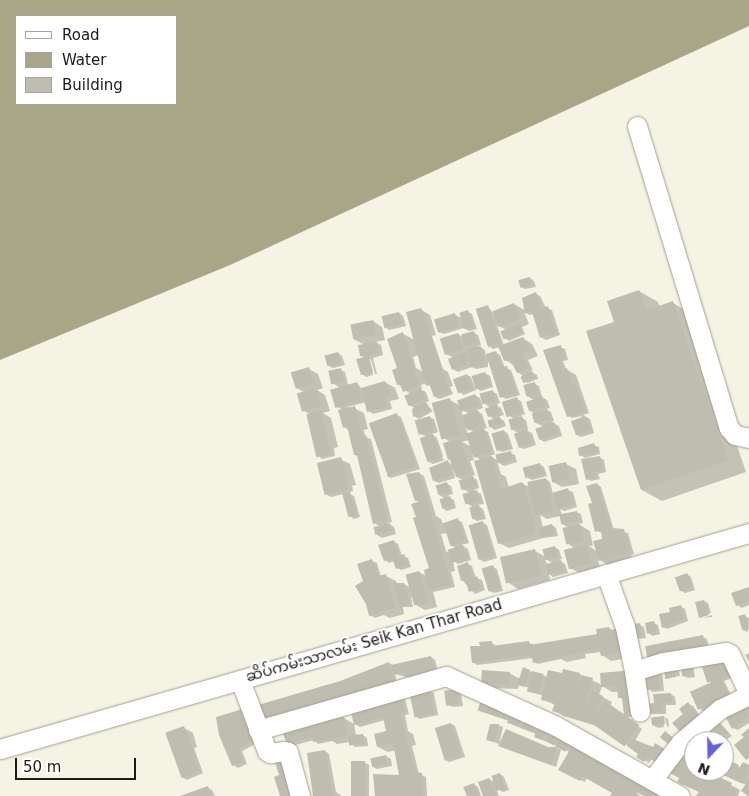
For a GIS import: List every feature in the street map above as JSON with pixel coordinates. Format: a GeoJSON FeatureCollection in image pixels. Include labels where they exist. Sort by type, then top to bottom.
{"type":"FeatureCollection","features":[{"type":"Feature","properties":{"kind":"street"},"geometry":{"type":"LineString","coordinates":[[637,126],[729,428],[735,435],[749,438]]}},
{"type":"Feature","properties":{"kind":"street","name":"ဆိပ်ကမ်းသာလမ်း Seik Kan Thar Road"},"geometry":{"type":"LineString","coordinates":[[0,749],[749,533]]}},
{"type":"Feature","properties":{"kind":"street"},"geometry":{"type":"LineString","coordinates":[[606,574],[618,612],[625,627],[640,712]]}},
{"type":"Feature","properties":{"kind":"street"},"geometry":{"type":"LineString","coordinates":[[634,671],[664,662],[726,652],[730,654],[749,694],[720,709],[681,742],[652,780]]}},
{"type":"Feature","properties":{"kind":"street"},"geometry":{"type":"LineString","coordinates":[[258,730],[446,676],[556,726],[680,796]]}},
{"type":"Feature","properties":{"kind":"street"},"geometry":{"type":"LineString","coordinates":[[240,680],[268,753],[288,752],[300,796]]}},
{"type":"Feature","properties":{"kind":"water"},"geometry":{"type":"Polygon","coordinates":[[[0,0],[749,0],[749,26],[230,265],[0,360],[0,0]]]}},
{"type":"Feature","properties":{"kind":"building"},"geometry":{"type":"Polygon","coordinates":[[[530,277],[532,285],[520,288],[518,280],[530,277]]]}},
{"type":"Feature","properties":{"kind":"building"},"geometry":{"type":"Polygon","coordinates":[[[639,290],[647,310],[673,301],[728,461],[641,490],[586,331],[614,322],[607,301],[639,290]]]}},
{"type":"Feature","properties":{"kind":"building"},"geometry":{"type":"Polygon","coordinates":[[[536,292],[542,306],[525,314],[522,298],[536,292]]]}},
{"type":"Feature","properties":{"kind":"building"},"geometry":{"type":"Polygon","coordinates":[[[514,303],[520,319],[499,327],[493,311],[514,303]]]}},
{"type":"Feature","properties":{"kind":"building"},"geometry":{"type":"Polygon","coordinates":[[[488,305],[500,343],[488,347],[476,309],[488,305]]]}},
{"type":"Feature","properties":{"kind":"building"},"geometry":{"type":"Polygon","coordinates":[[[548,306],[556,333],[540,338],[532,311],[548,306]]]}},
{"type":"Feature","properties":{"kind":"building"},"geometry":{"type":"Polygon","coordinates":[[[421,308],[449,392],[434,397],[430,386],[442,381],[426,386],[406,312],[421,308]]]}},
{"type":"Feature","properties":{"kind":"building"},"geometry":{"type":"Polygon","coordinates":[[[468,310],[473,326],[464,329],[459,313],[468,310]]]}},
{"type":"Feature","properties":{"kind":"building"},"geometry":{"type":"Polygon","coordinates":[[[399,312],[402,324],[384,328],[382,316],[399,312]]]}},
{"type":"Feature","properties":{"kind":"building"},"geometry":{"type":"Polygon","coordinates":[[[455,313],[459,326],[438,333],[434,319],[455,313]]]}},
{"type":"Feature","properties":{"kind":"building"},"geometry":{"type":"Polygon","coordinates":[[[373,320],[376,335],[353,339],[350,324],[373,320]]]}},
{"type":"Feature","properties":{"kind":"building"},"geometry":{"type":"Polygon","coordinates":[[[519,324],[522,332],[504,340],[500,331],[519,324]]]}},
{"type":"Feature","properties":{"kind":"building"},"geometry":{"type":"Polygon","coordinates":[[[474,331],[477,343],[464,346],[461,334],[474,331]]]}},
{"type":"Feature","properties":{"kind":"building"},"geometry":{"type":"Polygon","coordinates":[[[403,332],[419,386],[403,392],[400,384],[397,385],[392,370],[397,368],[387,339],[403,332]]]}},
{"type":"Feature","properties":{"kind":"building"},"geometry":{"type":"Polygon","coordinates":[[[458,333],[463,349],[445,355],[440,339],[458,333]]]}},
{"type":"Feature","properties":{"kind":"building"},"geometry":{"type":"Polygon","coordinates":[[[523,337],[529,351],[522,353],[529,368],[517,373],[510,359],[514,357],[504,361],[498,346],[523,337]]]}},
{"type":"Feature","properties":{"kind":"building"},"geometry":{"type":"Polygon","coordinates":[[[377,342],[379,352],[369,356],[360,356],[358,345],[377,342]]]}},
{"type":"Feature","properties":{"kind":"building"},"geometry":{"type":"Polygon","coordinates":[[[561,345],[564,358],[560,359],[563,369],[567,368],[572,386],[576,384],[585,411],[567,417],[543,350],[561,345]]]}},
{"type":"Feature","properties":{"kind":"building"},"geometry":{"type":"Polygon","coordinates":[[[481,346],[485,365],[471,367],[467,349],[481,346]]]}},
{"type":"Feature","properties":{"kind":"building"},"geometry":{"type":"Polygon","coordinates":[[[496,351],[502,367],[507,366],[516,393],[500,398],[486,354],[496,351]]]}},
{"type":"Feature","properties":{"kind":"building"},"geometry":{"type":"Polygon","coordinates":[[[338,352],[341,363],[327,366],[324,356],[338,352]]]}},
{"type":"Feature","properties":{"kind":"building"},"geometry":{"type":"Polygon","coordinates":[[[466,352],[468,364],[452,370],[448,359],[466,352]]]}},
{"type":"Feature","properties":{"kind":"building"},"geometry":{"type":"Polygon","coordinates":[[[369,356],[373,372],[361,375],[356,359],[369,356]]]}},
{"type":"Feature","properties":{"kind":"building"},"geometry":{"type":"Polygon","coordinates":[[[309,367],[314,383],[296,389],[291,373],[309,367]]]}},
{"type":"Feature","properties":{"kind":"building"},"geometry":{"type":"Polygon","coordinates":[[[341,368],[344,382],[331,384],[328,371],[341,368]]]}},
{"type":"Feature","properties":{"kind":"building"},"geometry":{"type":"Polygon","coordinates":[[[532,371],[535,377],[524,383],[520,377],[532,371]]]}},
{"type":"Feature","properties":{"kind":"building"},"geometry":{"type":"Polygon","coordinates":[[[485,372],[489,385],[476,389],[472,376],[485,372]]]}},
{"type":"Feature","properties":{"kind":"building"},"geometry":{"type":"Polygon","coordinates":[[[467,374],[472,388],[458,393],[453,379],[467,374]]]}},
{"type":"Feature","properties":{"kind":"building"},"geometry":{"type":"Polygon","coordinates":[[[385,381],[390,394],[385,395],[388,407],[367,412],[361,388],[385,381]]]}},
{"type":"Feature","properties":{"kind":"building"},"geometry":{"type":"Polygon","coordinates":[[[357,382],[362,400],[335,408],[330,390],[357,382]]]}},
{"type":"Feature","properties":{"kind":"building"},"geometry":{"type":"Polygon","coordinates":[[[535,382],[538,394],[526,397],[523,385],[535,382]]]}},
{"type":"Feature","properties":{"kind":"building"},"geometry":{"type":"Polygon","coordinates":[[[316,388],[321,406],[302,412],[297,394],[316,388]]]}},
{"type":"Feature","properties":{"kind":"building"},"geometry":{"type":"Polygon","coordinates":[[[421,389],[425,399],[408,406],[404,396],[421,389]]]}},
{"type":"Feature","properties":{"kind":"building"},"geometry":{"type":"Polygon","coordinates":[[[493,390],[496,401],[482,404],[479,394],[493,390]]]}},
{"type":"Feature","properties":{"kind":"building"},"geometry":{"type":"Polygon","coordinates":[[[475,394],[479,405],[461,412],[457,400],[475,394]]]}},
{"type":"Feature","properties":{"kind":"building"},"geometry":{"type":"Polygon","coordinates":[[[542,396],[546,406],[529,411],[526,402],[542,396]]]}},
{"type":"Feature","properties":{"kind":"building"},"geometry":{"type":"Polygon","coordinates":[[[517,397],[522,412],[507,417],[502,402],[517,397]]]}},
{"type":"Feature","properties":{"kind":"building"},"geometry":{"type":"Polygon","coordinates":[[[450,398],[460,435],[441,440],[432,403],[450,398]]]}},
{"type":"Feature","properties":{"kind":"building"},"geometry":{"type":"Polygon","coordinates":[[[426,402],[430,409],[413,417],[412,409],[426,402]]]}},
{"type":"Feature","properties":{"kind":"building"},"geometry":{"type":"Polygon","coordinates":[[[497,404],[500,412],[488,417],[485,409],[497,404]]]}},
{"type":"Feature","properties":{"kind":"building"},"geometry":{"type":"Polygon","coordinates":[[[355,406],[362,436],[366,435],[388,520],[373,524],[357,455],[354,455],[347,426],[343,428],[338,410],[355,406]]]}},
{"type":"Feature","properties":{"kind":"building"},"geometry":{"type":"Polygon","coordinates":[[[547,409],[550,419],[535,423],[532,414],[547,409]]]}},
{"type":"Feature","properties":{"kind":"building"},"geometry":{"type":"Polygon","coordinates":[[[478,410],[483,425],[468,430],[463,415],[478,410]]]}},
{"type":"Feature","properties":{"kind":"building"},"geometry":{"type":"Polygon","coordinates":[[[321,411],[331,454],[316,457],[306,414],[321,411]]]}},
{"type":"Feature","properties":{"kind":"building"},"geometry":{"type":"Polygon","coordinates":[[[397,413],[416,466],[388,476],[369,423],[397,413]]]}},
{"type":"Feature","properties":{"kind":"building"},"geometry":{"type":"Polygon","coordinates":[[[430,416],[434,430],[419,435],[415,420],[430,416]]]}},
{"type":"Feature","properties":{"kind":"building"},"geometry":{"type":"Polygon","coordinates":[[[522,416],[525,427],[511,430],[508,420],[522,416]]]}},
{"type":"Feature","properties":{"kind":"building"},"geometry":{"type":"Polygon","coordinates":[[[585,416],[590,430],[576,435],[571,421],[585,416]]]}},
{"type":"Feature","properties":{"kind":"building"},"geometry":{"type":"Polygon","coordinates":[[[500,417],[502,424],[489,427],[488,421],[500,417]]]}},
{"type":"Feature","properties":{"kind":"building"},"geometry":{"type":"Polygon","coordinates":[[[554,422],[558,433],[539,440],[535,429],[554,422]]]}},
{"type":"Feature","properties":{"kind":"building"},"geometry":{"type":"Polygon","coordinates":[[[484,428],[492,452],[474,458],[466,434],[484,428]]]}},
{"type":"Feature","properties":{"kind":"building"},"geometry":{"type":"Polygon","coordinates":[[[527,429],[532,443],[519,448],[514,434],[527,429]]]}},
{"type":"Feature","properties":{"kind":"building"},"geometry":{"type":"Polygon","coordinates":[[[504,430],[509,447],[496,451],[492,434],[504,430]]]}},
{"type":"Feature","properties":{"kind":"building"},"geometry":{"type":"Polygon","coordinates":[[[433,434],[441,458],[427,462],[420,438],[433,434]]]}},
{"type":"Feature","properties":{"kind":"building"},"geometry":{"type":"Polygon","coordinates":[[[460,439],[471,473],[456,477],[450,459],[448,460],[443,443],[460,439]]]}},
{"type":"Feature","properties":{"kind":"building"},"geometry":{"type":"Polygon","coordinates":[[[594,443],[597,452],[579,456],[578,448],[594,443]]]}},
{"type":"Feature","properties":{"kind":"building"},"geometry":{"type":"Polygon","coordinates":[[[511,451],[513,460],[497,463],[495,455],[511,451]]]}},
{"type":"Feature","properties":{"kind":"building"},"geometry":{"type":"Polygon","coordinates":[[[492,456],[501,489],[522,482],[534,519],[534,534],[498,544],[474,461],[492,456]]]}},
{"type":"Feature","properties":{"kind":"building"},"geometry":{"type":"Polygon","coordinates":[[[600,456],[602,470],[594,472],[597,477],[586,480],[581,459],[600,456]]]}},
{"type":"Feature","properties":{"kind":"building"},"geometry":{"type":"Polygon","coordinates":[[[341,457],[349,489],[325,495],[317,463],[341,457]]]}},
{"type":"Feature","properties":{"kind":"building"},"geometry":{"type":"Polygon","coordinates":[[[448,460],[451,475],[433,481],[429,468],[448,460]]]}},
{"type":"Feature","properties":{"kind":"building"},"geometry":{"type":"Polygon","coordinates":[[[566,462],[570,479],[552,483],[548,466],[566,462]]]}},
{"type":"Feature","properties":{"kind":"building"},"geometry":{"type":"Polygon","coordinates":[[[540,463],[543,474],[525,478],[523,468],[540,463]]]}},
{"type":"Feature","properties":{"kind":"building"},"geometry":{"type":"Polygon","coordinates":[[[419,472],[427,499],[415,501],[406,474],[419,472]]]}},
{"type":"Feature","properties":{"kind":"building"},"geometry":{"type":"Polygon","coordinates":[[[473,476],[476,486],[462,490],[459,480],[473,476]]]}},
{"type":"Feature","properties":{"kind":"building"},"geometry":{"type":"Polygon","coordinates":[[[546,478],[553,511],[534,515],[527,482],[546,478]]]}},
{"type":"Feature","properties":{"kind":"building"},"geometry":{"type":"Polygon","coordinates":[[[447,482],[450,492],[438,495],[436,486],[447,482]]]}},
{"type":"Feature","properties":{"kind":"building"},"geometry":{"type":"Polygon","coordinates":[[[597,483],[611,528],[624,529],[630,552],[599,561],[593,541],[602,539],[601,530],[595,532],[588,504],[592,503],[586,486],[597,483]]]}},
{"type":"Feature","properties":{"kind":"building"},"geometry":{"type":"Polygon","coordinates":[[[568,488],[573,504],[558,509],[553,493],[568,488]]]}},
{"type":"Feature","properties":{"kind":"building"},"geometry":{"type":"Polygon","coordinates":[[[477,490],[480,501],[465,505],[463,494],[477,490]]]}},
{"type":"Feature","properties":{"kind":"building"},"geometry":{"type":"Polygon","coordinates":[[[350,492],[356,515],[348,517],[342,494],[350,492]]]}},
{"type":"Feature","properties":{"kind":"building"},"geometry":{"type":"Polygon","coordinates":[[[450,496],[453,506],[442,509],[439,499],[450,496]]]}},
{"type":"Feature","properties":{"kind":"building"},"geometry":{"type":"Polygon","coordinates":[[[427,499],[451,585],[428,590],[424,570],[429,568],[413,518],[416,517],[411,504],[427,499]]]}},
{"type":"Feature","properties":{"kind":"building"},"geometry":{"type":"Polygon","coordinates":[[[479,505],[482,517],[472,519],[469,507],[479,505]]]}},
{"type":"Feature","properties":{"kind":"building"},"geometry":{"type":"Polygon","coordinates":[[[577,511],[579,521],[561,524],[559,514],[577,511]]]}},
{"type":"Feature","properties":{"kind":"building"},"geometry":{"type":"Polygon","coordinates":[[[458,518],[466,541],[451,546],[443,523],[458,518]]]}},
{"type":"Feature","properties":{"kind":"building"},"geometry":{"type":"Polygon","coordinates":[[[483,521],[493,556],[479,560],[469,525],[483,521]]]}},
{"type":"Feature","properties":{"kind":"building"},"geometry":{"type":"Polygon","coordinates":[[[390,523],[392,531],[375,535],[374,527],[390,523]]]}},
{"type":"Feature","properties":{"kind":"building"},"geometry":{"type":"Polygon","coordinates":[[[552,524],[555,534],[542,538],[539,528],[552,524]]]}},
{"type":"Feature","properties":{"kind":"building"},"geometry":{"type":"Polygon","coordinates":[[[580,524],[584,541],[566,545],[562,528],[580,524]]]}},
{"type":"Feature","properties":{"kind":"building"},"geometry":{"type":"Polygon","coordinates":[[[394,540],[399,556],[404,554],[408,565],[396,569],[392,558],[384,561],[378,545],[394,540]]]}},
{"type":"Feature","properties":{"kind":"building"},"geometry":{"type":"Polygon","coordinates":[[[586,544],[591,563],[569,569],[564,550],[586,544]]]}},
{"type":"Feature","properties":{"kind":"building"},"geometry":{"type":"Polygon","coordinates":[[[463,545],[467,558],[452,563],[448,550],[463,545]]]}},
{"type":"Feature","properties":{"kind":"building"},"geometry":{"type":"Polygon","coordinates":[[[555,546],[558,557],[545,560],[542,549],[555,546]]]}},
{"type":"Feature","properties":{"kind":"building"},"geometry":{"type":"Polygon","coordinates":[[[535,549],[541,575],[506,583],[500,557],[535,549]]]}},
{"type":"Feature","properties":{"kind":"building"},"geometry":{"type":"Polygon","coordinates":[[[372,559],[378,576],[386,574],[395,608],[369,616],[366,604],[355,586],[363,581],[357,564],[372,559]]]}},
{"type":"Feature","properties":{"kind":"building"},"geometry":{"type":"Polygon","coordinates":[[[561,560],[564,571],[548,575],[546,564],[561,560]]]}},
{"type":"Feature","properties":{"kind":"building"},"geometry":{"type":"Polygon","coordinates":[[[468,562],[473,578],[477,576],[481,588],[469,592],[465,580],[461,581],[457,566],[468,562]]]}},
{"type":"Feature","properties":{"kind":"building"},"geometry":{"type":"Polygon","coordinates":[[[493,565],[500,588],[489,591],[482,569],[493,565]]]}},
{"type":"Feature","properties":{"kind":"building"},"geometry":{"type":"Polygon","coordinates":[[[419,571],[428,602],[414,606],[406,575],[419,571]]]}},
{"type":"Feature","properties":{"kind":"building"},"geometry":{"type":"Polygon","coordinates":[[[687,573],[692,587],[680,592],[675,577],[687,573]]]}},
{"type":"Feature","properties":{"kind":"building"},"geometry":{"type":"Polygon","coordinates":[[[393,583],[404,583],[410,605],[400,607],[393,583]]]}},
{"type":"Feature","properties":{"kind":"building"},"geometry":{"type":"Polygon","coordinates":[[[749,587],[749,601],[736,606],[731,593],[749,587]]]}},
{"type":"Feature","properties":{"kind":"building"},"geometry":{"type":"Polygon","coordinates":[[[704,600],[709,615],[699,618],[695,602],[704,600]]]}},
{"type":"Feature","properties":{"kind":"building"},"geometry":{"type":"Polygon","coordinates":[[[681,605],[684,619],[662,628],[659,614],[670,612],[669,608],[681,605]]]}},
{"type":"Feature","properties":{"kind":"building"},"geometry":{"type":"Polygon","coordinates":[[[745,614],[749,628],[742,630],[738,616],[745,614]]]}},
{"type":"Feature","properties":{"kind":"building"},"geometry":{"type":"Polygon","coordinates":[[[654,621],[657,631],[647,634],[645,623],[654,621]]]}},
{"type":"Feature","properties":{"kind":"building"},"geometry":{"type":"Polygon","coordinates":[[[640,623],[642,635],[633,636],[631,624],[640,623]]]}},
{"type":"Feature","properties":{"kind":"building"},"geometry":{"type":"Polygon","coordinates":[[[609,627],[610,630],[624,628],[627,651],[601,656],[599,649],[533,663],[531,655],[472,663],[470,646],[480,646],[479,642],[492,641],[492,646],[529,641],[529,645],[597,634],[596,629],[609,627]]]}},
{"type":"Feature","properties":{"kind":"building"},"geometry":{"type":"Polygon","coordinates":[[[703,635],[706,650],[648,661],[645,646],[703,635]]]}},
{"type":"Feature","properties":{"kind":"building"},"geometry":{"type":"Polygon","coordinates":[[[431,656],[434,669],[404,676],[403,672],[394,675],[391,665],[431,656]]]}},
{"type":"Feature","properties":{"kind":"building"},"geometry":{"type":"Polygon","coordinates":[[[728,656],[734,674],[707,683],[701,665],[728,656]]]}},
{"type":"Feature","properties":{"kind":"building"},"geometry":{"type":"Polygon","coordinates":[[[389,662],[393,681],[263,718],[258,705],[340,681],[389,662]]]}},
{"type":"Feature","properties":{"kind":"building"},"geometry":{"type":"Polygon","coordinates":[[[674,662],[676,677],[665,679],[664,663],[674,662]]]}},
{"type":"Feature","properties":{"kind":"building"},"geometry":{"type":"Polygon","coordinates":[[[689,662],[691,675],[682,676],[680,663],[689,662]]]}},
{"type":"Feature","properties":{"kind":"building"},"geometry":{"type":"Polygon","coordinates":[[[523,667],[530,670],[525,687],[517,685],[523,667]]]}},
{"type":"Feature","properties":{"kind":"building"},"geometry":{"type":"Polygon","coordinates":[[[658,667],[660,689],[646,690],[646,681],[642,683],[640,670],[658,667]]]}},
{"type":"Feature","properties":{"kind":"building"},"geometry":{"type":"Polygon","coordinates":[[[563,669],[580,673],[571,707],[581,675],[593,678],[582,715],[592,691],[603,696],[591,723],[552,711],[555,703],[541,700],[548,670],[562,673],[563,669]]]}},
{"type":"Feature","properties":{"kind":"building"},"geometry":{"type":"Polygon","coordinates":[[[482,670],[510,672],[509,685],[481,683],[482,670]]]}},
{"type":"Feature","properties":{"kind":"building"},"geometry":{"type":"Polygon","coordinates":[[[634,670],[639,715],[624,715],[622,698],[618,698],[617,686],[601,687],[600,673],[634,670]]]}},
{"type":"Feature","properties":{"kind":"building"},"geometry":{"type":"Polygon","coordinates":[[[532,671],[544,674],[539,694],[527,691],[532,671]]]}},
{"type":"Feature","properties":{"kind":"building"},"geometry":{"type":"Polygon","coordinates":[[[721,678],[729,696],[698,710],[690,692],[721,678]]]}},
{"type":"Feature","properties":{"kind":"building"},"geometry":{"type":"Polygon","coordinates":[[[429,689],[434,713],[415,718],[409,693],[429,689]]]}},
{"type":"Feature","properties":{"kind":"building"},"geometry":{"type":"Polygon","coordinates":[[[457,689],[459,704],[446,706],[444,691],[457,689]]]}},
{"type":"Feature","properties":{"kind":"building"},"geometry":{"type":"Polygon","coordinates":[[[671,693],[672,703],[662,703],[662,712],[646,713],[646,704],[654,703],[653,694],[671,693]]]}},
{"type":"Feature","properties":{"kind":"building"},"geometry":{"type":"Polygon","coordinates":[[[401,695],[406,712],[401,713],[415,772],[422,773],[423,796],[375,796],[373,774],[399,775],[393,743],[377,747],[374,734],[386,731],[383,717],[354,725],[350,709],[401,695]]]}},
{"type":"Feature","properties":{"kind":"building"},"geometry":{"type":"Polygon","coordinates":[[[481,700],[509,709],[505,719],[478,710],[481,700]]]}},
{"type":"Feature","properties":{"kind":"building"},"geometry":{"type":"Polygon","coordinates":[[[605,701],[639,725],[624,746],[590,722],[605,701]]]}},
{"type":"Feature","properties":{"kind":"building"},"geometry":{"type":"Polygon","coordinates":[[[688,702],[700,718],[682,734],[672,723],[683,714],[679,709],[688,702]]]}},
{"type":"Feature","properties":{"kind":"building"},"geometry":{"type":"Polygon","coordinates":[[[749,702],[749,717],[732,729],[724,714],[749,702]]]}},
{"type":"Feature","properties":{"kind":"building"},"geometry":{"type":"Polygon","coordinates":[[[246,708],[257,739],[238,749],[243,762],[232,766],[219,735],[216,717],[246,708]]]}},
{"type":"Feature","properties":{"kind":"building"},"geometry":{"type":"Polygon","coordinates":[[[512,711],[522,715],[518,726],[507,723],[512,711]]]}},
{"type":"Feature","properties":{"kind":"building"},"geometry":{"type":"Polygon","coordinates":[[[664,716],[665,724],[652,726],[651,718],[664,716]]]}},
{"type":"Feature","properties":{"kind":"building"},"geometry":{"type":"Polygon","coordinates":[[[344,717],[348,736],[313,742],[312,737],[287,744],[282,731],[308,723],[344,717]]]}},
{"type":"Feature","properties":{"kind":"building"},"geometry":{"type":"Polygon","coordinates":[[[526,718],[536,722],[532,732],[522,728],[526,718]]]}},
{"type":"Feature","properties":{"kind":"building"},"geometry":{"type":"Polygon","coordinates":[[[716,718],[727,731],[704,731],[716,718]]]}},
{"type":"Feature","properties":{"kind":"building"},"geometry":{"type":"Polygon","coordinates":[[[451,723],[461,756],[445,760],[435,728],[451,723]]]}},
{"type":"Feature","properties":{"kind":"building"},"geometry":{"type":"Polygon","coordinates":[[[490,724],[499,724],[494,742],[486,740],[490,724]]]}},
{"type":"Feature","properties":{"kind":"building"},"geometry":{"type":"Polygon","coordinates":[[[539,724],[547,727],[542,740],[534,737],[539,724]]]}},
{"type":"Feature","properties":{"kind":"building"},"geometry":{"type":"Polygon","coordinates":[[[184,726],[200,771],[182,778],[165,733],[184,726]]]}},
{"type":"Feature","properties":{"kind":"building"},"geometry":{"type":"Polygon","coordinates":[[[749,728],[749,758],[746,760],[734,745],[744,737],[741,735],[749,728]]]}},
{"type":"Feature","properties":{"kind":"building"},"geometry":{"type":"Polygon","coordinates":[[[506,729],[548,747],[557,747],[551,765],[498,746],[506,729]]]}},
{"type":"Feature","properties":{"kind":"building"},"geometry":{"type":"Polygon","coordinates":[[[665,731],[675,739],[670,745],[660,737],[665,731]]]}},
{"type":"Feature","properties":{"kind":"building"},"geometry":{"type":"Polygon","coordinates":[[[550,732],[558,735],[553,745],[546,741],[550,732]]]}},
{"type":"Feature","properties":{"kind":"building"},"geometry":{"type":"Polygon","coordinates":[[[363,734],[364,744],[349,746],[348,736],[363,734]]]}},
{"type":"Feature","properties":{"kind":"building"},"geometry":{"type":"Polygon","coordinates":[[[561,736],[571,741],[565,752],[556,747],[561,736]]]}},
{"type":"Feature","properties":{"kind":"building"},"geometry":{"type":"Polygon","coordinates":[[[633,739],[653,747],[655,743],[665,749],[657,763],[647,757],[644,762],[636,757],[638,754],[627,746],[633,739]]]}},
{"type":"Feature","properties":{"kind":"building"},"geometry":{"type":"Polygon","coordinates":[[[574,743],[646,783],[640,794],[631,788],[638,796],[610,796],[612,793],[582,776],[580,781],[558,770],[574,743]]]}},
{"type":"Feature","properties":{"kind":"building"},"geometry":{"type":"Polygon","coordinates":[[[684,747],[684,781],[728,781],[732,783],[729,788],[737,791],[735,796],[696,796],[699,792],[677,782],[679,778],[666,771],[684,747]]]}},
{"type":"Feature","properties":{"kind":"building"},"geometry":{"type":"Polygon","coordinates":[[[325,750],[333,796],[313,796],[307,753],[325,750]]]}},
{"type":"Feature","properties":{"kind":"building"},"geometry":{"type":"Polygon","coordinates":[[[386,755],[388,764],[372,767],[370,759],[386,755]]]}},
{"type":"Feature","properties":{"kind":"building"},"geometry":{"type":"Polygon","coordinates":[[[285,756],[296,796],[280,796],[274,777],[279,775],[274,759],[285,756]]]}},
{"type":"Feature","properties":{"kind":"building"},"geometry":{"type":"Polygon","coordinates":[[[351,761],[365,761],[365,796],[351,796],[351,761]]]}},
{"type":"Feature","properties":{"kind":"building"},"geometry":{"type":"Polygon","coordinates":[[[734,762],[739,765],[734,776],[734,762]]]}},
{"type":"Feature","properties":{"kind":"building"},"geometry":{"type":"Polygon","coordinates":[[[743,762],[749,765],[749,772],[743,784],[734,780],[734,776],[743,762]]]}},
{"type":"Feature","properties":{"kind":"building"},"geometry":{"type":"Polygon","coordinates":[[[500,773],[505,788],[496,791],[491,776],[500,773]]]}},
{"type":"Feature","properties":{"kind":"building"},"geometry":{"type":"Polygon","coordinates":[[[489,778],[496,796],[483,796],[478,782],[489,778]]]}},
{"type":"Feature","properties":{"kind":"building"},"geometry":{"type":"Polygon","coordinates":[[[749,779],[749,796],[748,796],[741,791],[749,779]]]}},
{"type":"Feature","properties":{"kind":"building"},"geometry":{"type":"Polygon","coordinates":[[[474,783],[479,796],[467,796],[463,787],[474,783]]]}},
{"type":"Feature","properties":{"kind":"building"},"geometry":{"type":"Polygon","coordinates":[[[649,784],[673,796],[644,796],[640,794],[649,784]]]}},
{"type":"Feature","properties":{"kind":"building"},"geometry":{"type":"Polygon","coordinates":[[[208,786],[211,796],[180,796],[208,786]]]}}]}
